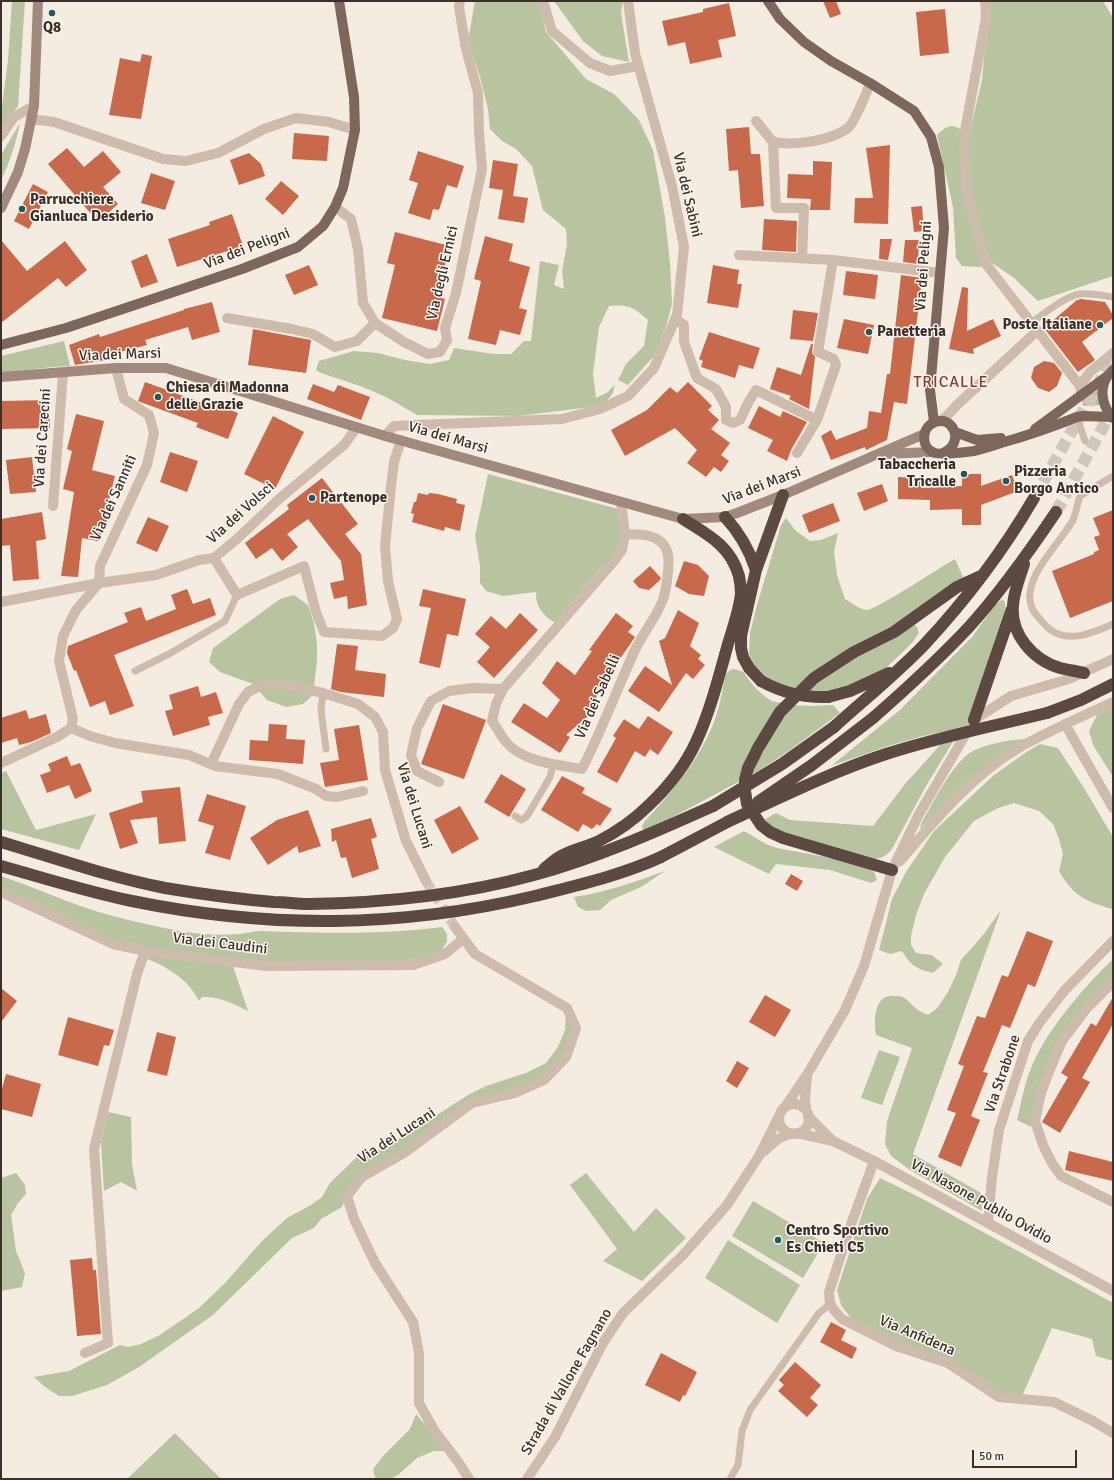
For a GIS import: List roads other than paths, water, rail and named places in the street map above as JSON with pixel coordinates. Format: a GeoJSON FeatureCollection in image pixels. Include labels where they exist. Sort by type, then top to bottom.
{"type":"FeatureCollection","features":[{"type":"Feature","properties":{"kind":"highway"},"geometry":{"type":"LineString","coordinates":[[783,495],[756,570],[741,636],[743,658],[749,668],[762,681],[774,688],[794,695],[814,698],[840,695],[901,667]]}},
{"type":"Feature","properties":{"kind":"highway"},"geometry":{"type":"LineString","coordinates":[[1,842],[97,871],[163,887],[238,899],[306,904],[396,899],[437,894],[506,882],[536,875],[625,845],[713,806],[782,764],[834,727],[901,667],[933,634],[982,576],[1012,534],[1034,498]]}},
{"type":"Feature","properties":{"kind":"highway"},"geometry":{"type":"LineString","coordinates":[[727,822],[812,765],[873,718],[941,656],[969,627],[1028,553],[1056,512]]}},
{"type":"Feature","properties":{"kind":"highway"},"geometry":{"type":"LineString","coordinates":[[724,517],[743,539],[756,570]]}},
{"type":"Feature","properties":{"kind":"highway"},"geometry":{"type":"LineString","coordinates":[[536,875],[562,855],[613,834],[634,819],[663,791],[686,761],[696,742],[703,725],[722,664],[741,592],[739,576],[725,549],[713,538],[683,519]]}},
{"type":"Feature","properties":{"kind":"highway"},"geometry":{"type":"LineString","coordinates":[[974,720],[1028,553]]}},
{"type":"Feature","properties":{"kind":"highway"},"geometry":{"type":"LineString","coordinates":[[892,870],[795,842],[770,832],[761,825],[747,804],[744,791],[748,768],[758,748],[780,712],[814,678],[854,652],[894,632],[957,587],[982,576]]}},
{"type":"Feature","properties":{"kind":"highway"},"geometry":{"type":"LineString","coordinates":[[1012,606],[1016,628],[1023,643],[1036,655],[1059,668],[1084,673]]}},
{"type":"Feature","properties":{"kind":"highway"},"geometry":{"type":"LineString","coordinates":[[1,866],[131,901],[175,909],[254,919],[291,922],[333,922],[398,919],[469,910],[531,897],[608,877],[647,864],[727,822],[835,773],[886,754],[928,741],[1047,713],[1073,703],[1113,684]]}},
{"type":"Feature","properties":{"kind":"main road"},"geometry":{"type":"LineString","coordinates":[[1,208],[18,172],[34,106],[38,1]]}},
{"type":"Feature","properties":{"kind":"main road","name":"Via dei Peligni"},"geometry":{"type":"LineString","coordinates":[[1,345],[66,328],[242,269],[298,247],[323,226],[335,207],[343,188],[355,130],[354,96],[339,1]]}},
{"type":"Feature","properties":{"kind":"main road","name":"Via dei Peligni"},"geometry":{"type":"LineString","coordinates":[[768,1],[780,19],[804,42],[831,61],[870,83],[914,111],[931,138],[939,167],[944,228],[930,390],[938,422]]}},
{"type":"Feature","properties":{"kind":"main road","name":"Via dei Marsi"},"geometry":{"type":"LineString","coordinates":[[1,378],[116,368],[166,368],[357,428],[683,519],[724,517],[737,513],[878,455],[924,434]]}},
{"type":"Feature","properties":{"kind":"main road"},"geometry":{"type":"LineString","coordinates":[[955,432],[977,440],[1024,436],[1081,391],[1110,374]]}},
{"type":"Feature","properties":{"kind":"main road"},"geometry":{"type":"LineString","coordinates":[[1110,374],[1102,387],[1102,398],[1105,408],[1113,417]]}},
{"type":"Feature","properties":{"kind":"main road"},"geometry":{"type":"LineString","coordinates":[[943,453],[952,448],[956,437],[952,426],[938,422],[930,425],[924,434],[925,444],[932,452],[943,453],[975,451],[1024,436],[1076,417],[1113,417]]}},
{"type":"Feature","properties":{"kind":"main road","name":"Via dei Marsi"},"geometry":{"type":"LineString","coordinates":[[878,455],[932,452]]}},
{"type":"Feature","properties":{"kind":"street","name":"Via degli Ernici"},"geometry":{"type":"LineString","coordinates":[[335,207],[351,219],[358,249],[363,302],[375,323],[404,342],[428,354],[440,352],[447,340],[446,328],[456,292],[482,169],[478,93],[466,49],[459,7],[460,1]]}},
{"type":"Feature","properties":{"kind":"street"},"geometry":{"type":"LineString","coordinates":[[543,1],[552,31],[590,63],[610,71],[638,66]]}},
{"type":"Feature","properties":{"kind":"street","name":"Via dei Sabini"},"geometry":{"type":"LineString","coordinates":[[385,436],[394,426],[562,419],[600,410],[628,396],[654,368],[677,315],[684,247],[672,186],[635,53],[628,1]]}},
{"type":"Feature","properties":{"kind":"street"},"geometry":{"type":"LineString","coordinates":[[985,1],[986,18],[964,136],[966,186],[986,264],[1081,391],[1090,372],[1113,353]]}},
{"type":"Feature","properties":{"kind":"street"},"geometry":{"type":"LineString","coordinates":[[773,142],[782,144],[825,139],[849,127],[870,83]]}},
{"type":"Feature","properties":{"kind":"street"},"geometry":{"type":"LineString","coordinates":[[1,136],[14,117],[34,106]]}},
{"type":"Feature","properties":{"kind":"street"},"geometry":{"type":"LineString","coordinates":[[31,118],[54,122],[163,159],[186,161],[218,153],[264,129],[296,118],[329,122],[355,130]]}},
{"type":"Feature","properties":{"kind":"street"},"geometry":{"type":"LineString","coordinates":[[756,121],[773,142],[776,208],[804,208],[802,258]]}},
{"type":"Feature","properties":{"kind":"street"},"geometry":{"type":"LineString","coordinates":[[739,254],[833,260],[940,272]]}},
{"type":"Feature","properties":{"kind":"street"},"geometry":{"type":"LineString","coordinates":[[797,453],[817,420],[836,365],[834,359],[818,352],[833,260]]}},
{"type":"Feature","properties":{"kind":"street"},"geometry":{"type":"LineString","coordinates":[[227,318],[313,334],[335,347],[357,340],[375,323]]}},
{"type":"Feature","properties":{"kind":"street"},"geometry":{"type":"LineString","coordinates":[[675,319],[684,324],[684,342],[697,378],[716,389],[726,407],[726,420],[733,423],[740,420],[748,402],[756,390],[817,420]]}},
{"type":"Feature","properties":{"kind":"street"},"geometry":{"type":"LineString","coordinates":[[938,422],[957,405],[1034,327]]}},
{"type":"Feature","properties":{"kind":"street","name":"Via dei Sanniti"},"geometry":{"type":"LineString","coordinates":[[99,583],[100,566],[147,465],[154,434],[150,415],[124,399],[116,368]]}},
{"type":"Feature","properties":{"kind":"street","name":"Via dei Carecini"},"geometry":{"type":"LineString","coordinates":[[53,506],[63,373]]}},
{"type":"Feature","properties":{"kind":"street","name":"Via dei Volsci"},"geometry":{"type":"LineString","coordinates":[[1,602],[99,583],[156,575],[199,560],[214,558],[237,539],[279,499],[344,445],[357,428]]}},
{"type":"Feature","properties":{"kind":"street"},"geometry":{"type":"LineString","coordinates":[[214,558],[237,595],[304,566],[316,612],[324,632],[382,636],[393,628],[397,619],[388,581],[385,546],[393,470],[401,440]]}},
{"type":"Feature","properties":{"kind":"street","name":"Via dei Sabelli"},"geometry":{"type":"LineString","coordinates":[[621,502],[625,534],[622,550],[503,689],[496,704],[492,721],[507,744],[522,755],[553,764],[582,769],[606,720],[636,648],[662,601],[669,568],[667,551],[659,540],[645,534],[625,534]]}},
{"type":"Feature","properties":{"kind":"street"},"geometry":{"type":"LineString","coordinates":[[1,763],[57,737],[71,728],[73,719],[59,661],[63,636],[76,610],[99,583]]}},
{"type":"Feature","properties":{"kind":"street"},"geometry":{"type":"LineString","coordinates":[[808,1073],[805,1083],[807,1125],[801,1132],[787,1132],[780,1125],[780,1112],[808,1073],[845,1010],[864,966],[892,870],[919,814],[974,720],[1011,696],[1047,687],[1084,673],[1113,659]]}},
{"type":"Feature","properties":{"kind":"street","name":"Via dei Lucani"},"geometry":{"type":"LineString","coordinates":[[211,764],[239,704],[248,692],[262,685],[292,686],[323,693],[358,704],[375,716],[383,732],[385,770],[406,841],[426,881]]}},
{"type":"Feature","properties":{"kind":"street"},"geometry":{"type":"LineString","coordinates":[[439,782],[417,771],[411,755],[417,728],[431,701],[449,690],[472,688],[503,689]]}},
{"type":"Feature","properties":{"kind":"street"},"geometry":{"type":"LineString","coordinates":[[892,870],[938,817],[976,779],[1021,747],[1065,724],[1113,702]]}},
{"type":"Feature","properties":{"kind":"street"},"geometry":{"type":"LineString","coordinates":[[1065,724],[1113,808]]}},
{"type":"Feature","properties":{"kind":"street"},"geometry":{"type":"LineString","coordinates":[[71,728],[90,736],[115,743],[189,755],[215,766],[278,774],[316,789],[326,796],[337,797],[363,791]]}},
{"type":"Feature","properties":{"kind":"street","name":"Via dei Caudini"},"geometry":{"type":"LineString","coordinates":[[1,892],[113,944],[145,951],[267,966],[413,965],[445,954],[463,939]]}},
{"type":"Feature","properties":{"kind":"street","name":"Via dei Lucani"},"geometry":{"type":"LineString","coordinates":[[455,927],[475,954],[567,1008],[576,1028],[566,1057],[544,1080],[515,1093],[472,1103],[404,1153],[362,1177],[347,1196],[354,1219],[375,1263],[413,1322],[419,1353],[419,1402],[434,1430],[469,1479]]}},
{"type":"Feature","properties":{"kind":"street","name":"Via Strabone"},"geometry":{"type":"LineString","coordinates":[[988,1222],[992,1177],[999,1130],[1028,1041],[1064,990],[1113,941]]}},
{"type":"Feature","properties":{"kind":"street"},"geometry":{"type":"LineString","coordinates":[[85,1353],[108,1343],[94,1149],[137,974],[145,951]]}},
{"type":"Feature","properties":{"kind":"street"},"geometry":{"type":"LineString","coordinates":[[1113,982],[1087,1008],[1062,1041],[1043,1087],[1035,1121],[1043,1145],[1052,1163],[1061,1176],[1113,1202]]}},
{"type":"Feature","properties":{"kind":"street"},"geometry":{"type":"LineString","coordinates":[[785,1107],[794,1104],[803,1107],[807,1113]]}},
{"type":"Feature","properties":{"kind":"street","name":"Via Nasone Publio Ovidio"},"geometry":{"type":"LineString","coordinates":[[807,1113],[834,1141]]}},
{"type":"Feature","properties":{"kind":"street","name":"Strada di Vallone Fagnano"},"geometry":{"type":"LineString","coordinates":[[527,1479],[555,1437],[603,1343],[623,1313],[683,1255],[727,1205],[759,1156],[779,1116]]}},
{"type":"Feature","properties":{"kind":"street","name":"Via Nasone Publio Ovidio"},"geometry":{"type":"LineString","coordinates":[[794,1133],[834,1141],[988,1222],[1113,1291]]}},
{"type":"Feature","properties":{"kind":"street","name":"Strada di Vallone Fagnano"},"geometry":{"type":"LineString","coordinates":[[759,1156],[778,1139],[794,1133]]}},
{"type":"Feature","properties":{"kind":"street"},"geometry":{"type":"LineString","coordinates":[[830,1304],[829,1292],[849,1230],[874,1161]]}},
{"type":"Feature","properties":{"kind":"street","name":"Via Anfidena"},"geometry":{"type":"LineString","coordinates":[[830,1304],[842,1319],[896,1346],[948,1363],[999,1397],[1054,1402],[1093,1421],[1113,1433]]}},
{"type":"Feature","properties":{"kind":"lane"},"geometry":{"type":"LineString","coordinates":[[1034,327],[1069,297],[1080,294],[1094,294],[1112,297]]}},
{"type":"Feature","properties":{"kind":"lane"},"geometry":{"type":"LineString","coordinates":[[1076,417],[1085,441]]}},
{"type":"Feature","properties":{"kind":"lane"},"geometry":{"type":"LineString","coordinates":[[1113,476],[1080,496],[1073,520],[1043,563],[1035,578],[1029,595],[1032,608],[1038,617],[1052,631],[1065,636],[1081,636],[1113,624]]}},
{"type":"Feature","properties":{"kind":"lane"},"geometry":{"type":"LineString","coordinates":[[135,670],[169,654],[225,621],[237,595]]}},
{"type":"Feature","properties":{"kind":"lane"},"geometry":{"type":"LineString","coordinates":[[323,693],[321,710],[326,749]]}},
{"type":"Feature","properties":{"kind":"lane"},"geometry":{"type":"LineString","coordinates":[[515,816],[521,820],[529,813],[550,777],[553,764]]}},
{"type":"Feature","properties":{"kind":"lane"},"geometry":{"type":"LineString","coordinates":[[730,1479],[738,1465],[742,1431],[750,1410],[819,1313],[830,1304]]}},
{"type":"Feature","properties":{"kind":"tunnel"},"geometry":{"type":"LineString","coordinates":[[1034,498],[1113,358]]}},
{"type":"Feature","properties":{"kind":"tunnel"},"geometry":{"type":"LineString","coordinates":[[1056,512],[1113,409]]}},
{"type":"Feature","properties":{"kind":"tunnel"},"geometry":{"type":"LineString","coordinates":[[426,881],[455,927]]}},
{"type":"Feature","properties":{"kind":"place","name":"Q8"},"geometry":{"type":"Point","coordinates":[52,13]}},
{"type":"Feature","properties":{"kind":"place","name":"Parrucchiere Gianluca Desiderio"},"geometry":{"type":"Point","coordinates":[22,209]}},
{"type":"Feature","properties":{"kind":"place","name":"Poste Italiane"},"geometry":{"type":"Point","coordinates":[1100,325]}},
{"type":"Feature","properties":{"kind":"place","name":"Panetteria"},"geometry":{"type":"Point","coordinates":[869,332]}},
{"type":"Feature","properties":{"kind":"place","name":"Chiesa di Madonna delle Grazie"},"geometry":{"type":"Point","coordinates":[158,397]}},
{"type":"Feature","properties":{"kind":"place","name":"Tabaccheria Tricalle"},"geometry":{"type":"Point","coordinates":[964,474]}},
{"type":"Feature","properties":{"kind":"place","name":"Pizzeria Borgo Antico"},"geometry":{"type":"Point","coordinates":[1006,481]}},
{"type":"Feature","properties":{"kind":"place","name":"Partenope"},"geometry":{"type":"Point","coordinates":[312,498]}},
{"type":"Feature","properties":{"kind":"place","name":"Centro Sportivo Es Chieti C5"},"geometry":{"type":"Point","coordinates":[778,1240]}},
{"type":"Feature","properties":{"kind":"district","name":"TRICALLE"},"geometry":{"type":"Point","coordinates":[951,383]}}]}
